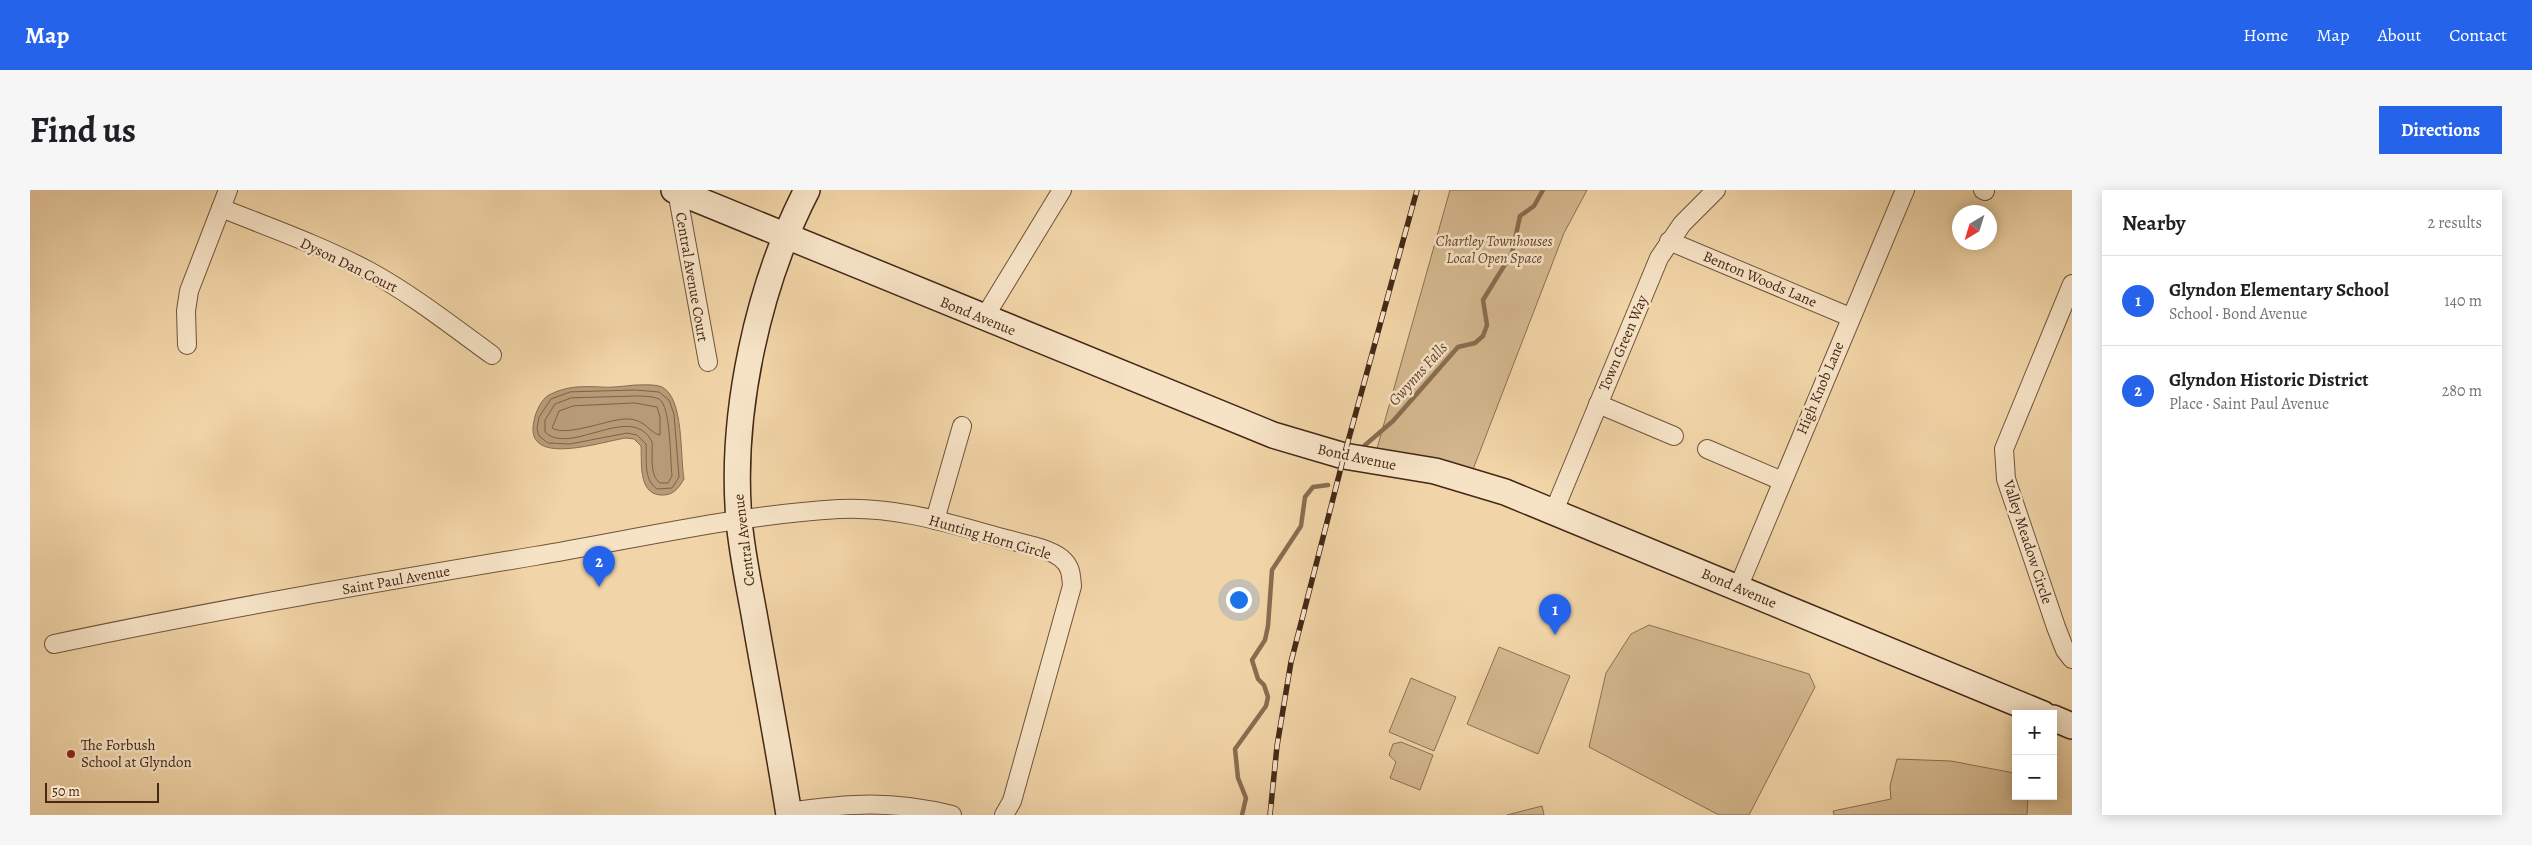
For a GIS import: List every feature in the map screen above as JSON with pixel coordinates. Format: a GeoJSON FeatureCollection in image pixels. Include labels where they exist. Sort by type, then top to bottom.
{"type":"FeatureCollection","features":[{"type":"Feature","properties":{"kind":"street"},"geometry":{"type":"LineString","coordinates":[[187,345],[186,311],[189,291],[228,190]]}},
{"type":"Feature","properties":{"kind":"street","name":"Central Avenue"},"geometry":{"type":"LineString","coordinates":[[789,814],[739,521],[739,452],[749,368],[762,310],[785,237],[807,190]]}},
{"type":"Feature","properties":{"kind":"street"},"geometry":{"type":"LineString","coordinates":[[984,318],[1062,190]]}},
{"type":"Feature","properties":{"kind":"street","name":"Town Green Way"},"geometry":{"type":"LineString","coordinates":[[1554,511],[1650,278],[1669,241],[1695,209],[1716,190]]}},
{"type":"Feature","properties":{"kind":"street","name":"High Knob Lane"},"geometry":{"type":"LineString","coordinates":[[1738,588],[1850,317],[1905,190]]}},
{"type":"Feature","properties":{"kind":"street","name":"Bond Avenue"},"geometry":{"type":"LineString","coordinates":[[676,191],[984,318],[1289,440],[1344,456],[1435,472],[1466,480],[1554,511],[2033,710]]}},
{"type":"Feature","properties":{"kind":"street","name":"Central Avenue Court"},"geometry":{"type":"LineString","coordinates":[[676,191],[708,362]]}},
{"type":"Feature","properties":{"kind":"street","name":"Dyson Dan Court"},"geometry":{"type":"LineString","coordinates":[[221,208],[330,252],[368,271],[414,299],[492,356]]}},
{"type":"Feature","properties":{"kind":"street","name":"Benton Woods Lane"},"geometry":{"type":"LineString","coordinates":[[1669,241],[1850,317]]}},
{"type":"Feature","properties":{"kind":"street","name":"Valley Meadow Circle"},"geometry":{"type":"LineString","coordinates":[[2072,284],[2004,449],[2004,462],[2006,479],[2056,627],[2065,650],[2072,658]]}},
{"type":"Feature","properties":{"kind":"street"},"geometry":{"type":"LineString","coordinates":[[1598,404],[1674,436]]}},
{"type":"Feature","properties":{"kind":"street"},"geometry":{"type":"LineString","coordinates":[[935,520],[962,426]]}},
{"type":"Feature","properties":{"kind":"street"},"geometry":{"type":"LineString","coordinates":[[1707,449],[1782,481]]}},
{"type":"Feature","properties":{"kind":"street","name":"Hunting Horn Circle"},"geometry":{"type":"LineString","coordinates":[[739,521],[840,509],[879,509],[935,520],[1051,552],[1068,564],[1072,586],[1012,801],[1004,815]]}},
{"type":"Feature","properties":{"kind":"street","name":"Saint Paul Avenue"},"geometry":{"type":"LineString","coordinates":[[54,644],[200,613],[739,521]]}},
{"type":"Feature","properties":{"kind":"street"},"geometry":{"type":"LineString","coordinates":[[2057,720],[2072,726]]}},
{"type":"Feature","properties":{"kind":"street"},"geometry":{"type":"LineString","coordinates":[[789,814],[839,804],[881,803],[913,806],[952,815]]}},
{"type":"Feature","properties":{"kind":"green space","name":"Chartley Townhouses Local Open Space"},"geometry":{"type":"Polygon","coordinates":[[[1450,190],[1587,190],[1564,233],[1472,472],[1376,452],[1450,190]]]}},
{"type":"Feature","properties":{"kind":"green space"},"geometry":{"type":"Polygon","coordinates":[[[1649,625],[1809,674],[1815,687],[1749,815],[1719,815],[1589,747],[1606,673],[1631,634],[1649,625]]]}},
{"type":"Feature","properties":{"kind":"green space"},"geometry":{"type":"Polygon","coordinates":[[[1499,647],[1570,676],[1538,754],[1467,724],[1499,647]]]}},
{"type":"Feature","properties":{"kind":"green space"},"geometry":{"type":"Polygon","coordinates":[[[1411,678],[1456,697],[1434,751],[1389,732],[1411,678]]]}},
{"type":"Feature","properties":{"kind":"green space"},"geometry":{"type":"Polygon","coordinates":[[[1401,742],[1433,755],[1420,790],[1390,778],[1396,762],[1389,755],[1393,744],[1401,742]]]}},
{"type":"Feature","properties":{"kind":"green space"},"geometry":{"type":"Polygon","coordinates":[[[1897,759],[1951,761],[2012,773],[2012,800],[2028,800],[2027,815],[1834,815],[1833,811],[1891,799],[1890,786],[1897,759]]]}},
{"type":"Feature","properties":{"kind":"green space"},"geometry":{"type":"Polygon","coordinates":[[[1542,806],[1544,815],[1507,815],[1542,806]]]}},
{"type":"Feature","properties":{"kind":"water"},"geometry":{"type":"Polygon","coordinates":[[[635,385],[662,387],[669,393],[674,403],[680,429],[684,479],[672,493],[660,495],[648,489],[643,476],[641,446],[634,439],[626,438],[567,449],[552,448],[540,444],[534,436],[536,414],[541,402],[549,395],[574,387],[635,385]]]}},
{"type":"Feature","properties":{"kind":"waterway","name":"Gwynns Falls"},"geometry":{"type":"LineString","coordinates":[[1364,446],[1393,421],[1458,347],[1475,343],[1483,336],[1487,325],[1483,300],[1512,253],[1520,216],[1534,206],[1543,190]]}},
{"type":"Feature","properties":{"kind":"waterway","name":"Gwynns Falls"},"geometry":{"type":"LineString","coordinates":[[1242,815],[1246,798],[1238,778],[1235,749],[1266,706],[1268,697],[1264,685],[1258,679],[1252,660],[1265,640],[1268,626],[1272,570],[1301,526],[1305,497],[1313,487],[1328,485]]}},
{"type":"Feature","properties":{"kind":"railway"},"geometry":{"type":"LineString","coordinates":[[1270,815],[1277,746],[1291,662],[1344,456],[1417,190]]}},
{"type":"Feature","properties":{"kind":"place","name":"Glyndon Historic District"},"geometry":{"type":"Point","coordinates":[599,587]}},
{"type":"Feature","properties":{"kind":"place","name":"Glyndon Elementary School"},"geometry":{"type":"Point","coordinates":[1555,635]}},
{"type":"Feature","properties":{"kind":"place","name":"The Forbush School at Glyndon"},"geometry":{"type":"Point","coordinates":[71,754]}}]}
